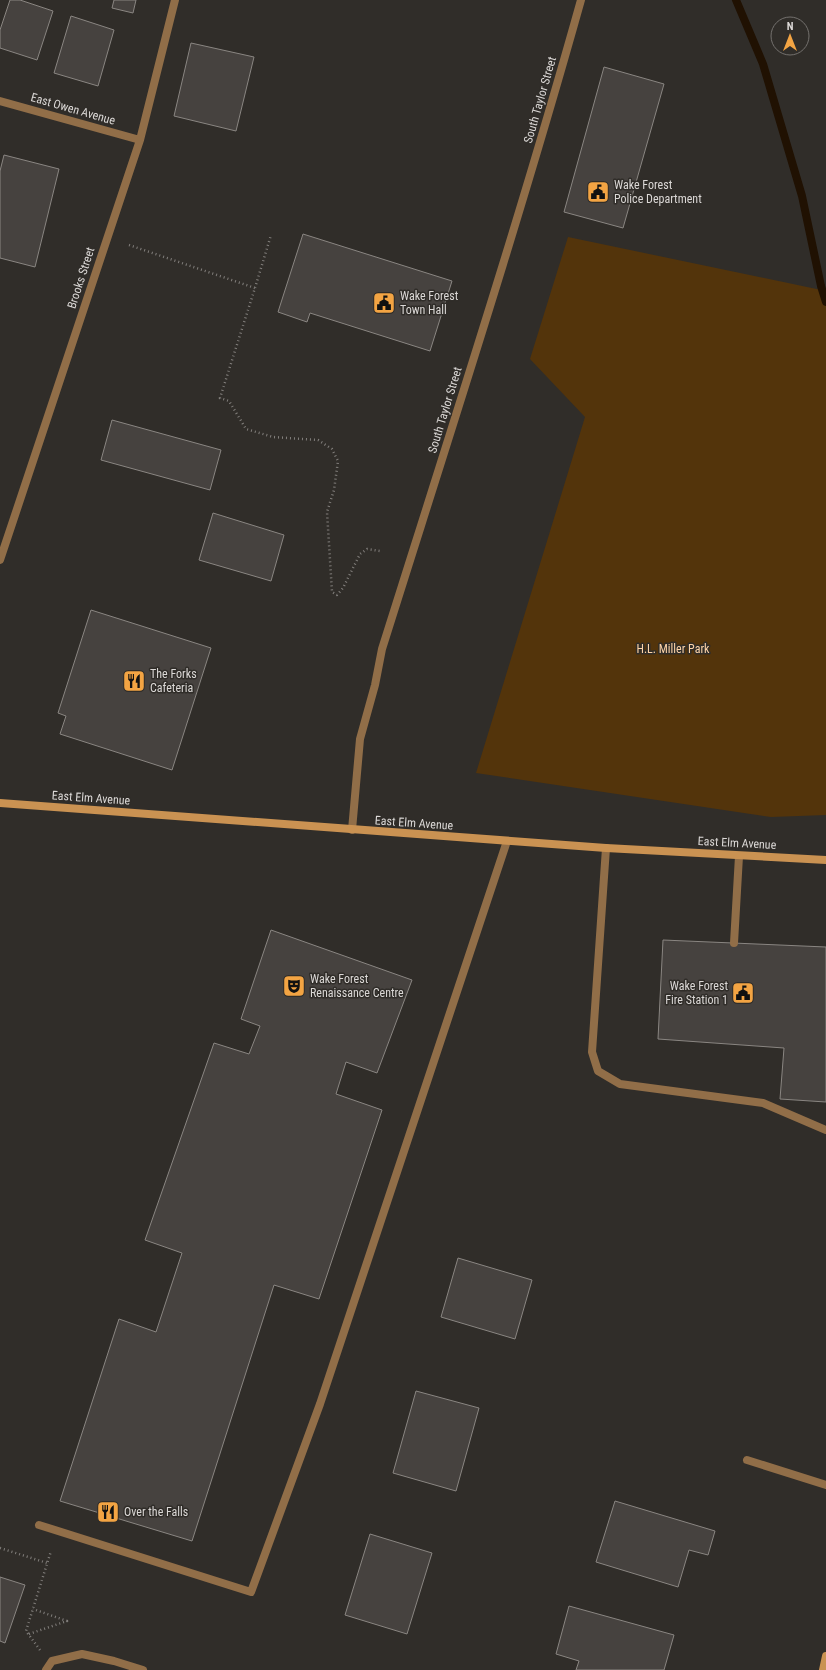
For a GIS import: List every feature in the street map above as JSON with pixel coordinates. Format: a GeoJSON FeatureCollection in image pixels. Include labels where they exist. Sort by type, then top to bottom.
{"type":"FeatureCollection","features":[{"type":"Feature","properties":{"kind":"street","name":"Brooks Street"},"geometry":{"type":"LineString","coordinates":[[0,560],[140,140],[175,0]]}},
{"type":"Feature","properties":{"kind":"street","name":"South Taylor Street"},"geometry":{"type":"LineString","coordinates":[[352,830],[360,739],[375,685],[382,649],[510,244],[581,0]]}},
{"type":"Feature","properties":{"kind":"street","name":"East Owen Avenue"},"geometry":{"type":"LineString","coordinates":[[0,101],[140,140]]}},
{"type":"Feature","properties":{"kind":"street","name":"East Elm Avenue"},"geometry":{"type":"LineString","coordinates":[[0,803],[606,848],[826,860]]}},
{"type":"Feature","properties":{"kind":"street"},"geometry":{"type":"LineString","coordinates":[[39,1525],[251,1592],[320,1404],[507,841]]}},
{"type":"Feature","properties":{"kind":"street"},"geometry":{"type":"LineString","coordinates":[[606,848],[592,1052],[598,1071],[620,1084],[763,1103],[826,1130]]}},
{"type":"Feature","properties":{"kind":"street"},"geometry":{"type":"LineString","coordinates":[[734,943],[740,856]]}},
{"type":"Feature","properties":{"kind":"street"},"geometry":{"type":"LineString","coordinates":[[747,1460],[826,1485]]}},
{"type":"Feature","properties":{"kind":"street"},"geometry":{"type":"LineString","coordinates":[[46,1670],[52,1661],[82,1654],[114,1661],[143,1670]]}},
{"type":"Feature","properties":{"kind":"street"},"geometry":{"type":"LineString","coordinates":[[823,1670],[826,1656]]}},
{"type":"Feature","properties":{"kind":"path"},"geometry":{"type":"LineString","coordinates":[[271,235],[220,398],[229,401],[246,429],[273,438],[318,440],[332,449],[338,461],[334,490],[327,512],[332,592],[337,595],[343,588],[360,554],[367,549],[380,551]]}},
{"type":"Feature","properties":{"kind":"path"},"geometry":{"type":"LineString","coordinates":[[129,245],[255,288]]}},
{"type":"Feature","properties":{"kind":"path"},"geometry":{"type":"LineString","coordinates":[[0,1548],[47,1564]]}},
{"type":"Feature","properties":{"kind":"path"},"geometry":{"type":"LineString","coordinates":[[42,1652],[26,1631],[51,1551]]}},
{"type":"Feature","properties":{"kind":"path"},"geometry":{"type":"LineString","coordinates":[[29,1634],[67,1621],[33,1609]]}},
{"type":"Feature","properties":{"kind":"green space","name":"H.L. Miller Park"},"geometry":{"type":"Polygon","coordinates":[[[568,237],[826,291],[826,815],[771,817],[476,773],[585,417],[530,359],[568,237]]]}},
{"type":"Feature","properties":{"kind":"building"},"geometry":{"type":"Polygon","coordinates":[[[10,0],[20,0],[53,11],[37,60],[0,48],[0,30],[10,0]]]}},
{"type":"Feature","properties":{"kind":"building"},"geometry":{"type":"Polygon","coordinates":[[[114,0],[136,0],[133,13],[112,8],[114,0]]]}},
{"type":"Feature","properties":{"kind":"building"},"geometry":{"type":"Polygon","coordinates":[[[71,16],[114,30],[98,86],[54,73],[71,16]]]}},
{"type":"Feature","properties":{"kind":"building"},"geometry":{"type":"Polygon","coordinates":[[[191,43],[254,57],[236,131],[174,116],[191,43]]]}},
{"type":"Feature","properties":{"kind":"building"},"geometry":{"type":"Polygon","coordinates":[[[604,67],[664,84],[623,228],[564,212],[604,67]]]}},
{"type":"Feature","properties":{"kind":"building"},"geometry":{"type":"Polygon","coordinates":[[[4,155],[59,169],[35,267],[0,258],[0,171],[4,155]]]}},
{"type":"Feature","properties":{"kind":"building"},"geometry":{"type":"Polygon","coordinates":[[[303,234],[452,281],[430,351],[310,313],[307,322],[278,312],[303,234]]]}},
{"type":"Feature","properties":{"kind":"building"},"geometry":{"type":"Polygon","coordinates":[[[112,420],[221,450],[210,490],[101,460],[112,420]]]}},
{"type":"Feature","properties":{"kind":"building"},"geometry":{"type":"Polygon","coordinates":[[[213,513],[284,535],[271,581],[199,560],[213,513]]]}},
{"type":"Feature","properties":{"kind":"building","name":"The Forks Cafeteria"},"geometry":{"type":"Polygon","coordinates":[[[91,610],[211,648],[172,770],[60,734],[66,716],[58,713],[91,610]]]}},
{"type":"Feature","properties":{"kind":"building"},"geometry":{"type":"Polygon","coordinates":[[[271,930],[412,980],[377,1073],[346,1062],[336,1094],[382,1110],[319,1299],[274,1285],[192,1541],[60,1501],[119,1319],[156,1332],[182,1253],[145,1240],[214,1043],[249,1054],[260,1026],[241,1019],[271,930]]]}},
{"type":"Feature","properties":{"kind":"building","name":"Wake Forest Fire Station 1"},"geometry":{"type":"Polygon","coordinates":[[[663,940],[826,947],[826,1102],[780,1099],[784,1048],[658,1039],[663,940]]]}},
{"type":"Feature","properties":{"kind":"building"},"geometry":{"type":"Polygon","coordinates":[[[458,1258],[532,1280],[515,1339],[441,1317],[458,1258]]]}},
{"type":"Feature","properties":{"kind":"building"},"geometry":{"type":"Polygon","coordinates":[[[416,1391],[479,1408],[456,1491],[393,1473],[416,1391]]]}},
{"type":"Feature","properties":{"kind":"building"},"geometry":{"type":"Polygon","coordinates":[[[615,1501],[715,1531],[708,1555],[689,1550],[678,1587],[596,1562],[615,1501]]]}},
{"type":"Feature","properties":{"kind":"building"},"geometry":{"type":"Polygon","coordinates":[[[370,1534],[432,1553],[407,1634],[345,1615],[370,1534]]]}},
{"type":"Feature","properties":{"kind":"building"},"geometry":{"type":"Polygon","coordinates":[[[0,1577],[25,1585],[5,1643],[0,1641],[0,1577]]]}},
{"type":"Feature","properties":{"kind":"building"},"geometry":{"type":"Polygon","coordinates":[[[569,1606],[674,1635],[664,1670],[576,1670],[579,1661],[556,1654],[569,1606]]]}},
{"type":"Feature","properties":{"kind":"waterway"},"geometry":{"type":"LineString","coordinates":[[736,0],[763,64],[802,196],[821,286],[826,302]]}},
{"type":"Feature","properties":{"kind":"place","name":"Wake Forest Police Department"},"geometry":{"type":"Point","coordinates":[598,192]}},
{"type":"Feature","properties":{"kind":"place","name":"Wake Forest Town Hall"},"geometry":{"type":"Point","coordinates":[384,303]}},
{"type":"Feature","properties":{"kind":"place","name":"The Forks Cafeteria"},"geometry":{"type":"Point","coordinates":[134,681]}},
{"type":"Feature","properties":{"kind":"place","name":"Wake Forest Renaissance Centre"},"geometry":{"type":"Point","coordinates":[294,986]}},
{"type":"Feature","properties":{"kind":"place","name":"Wake Forest Fire Station 1"},"geometry":{"type":"Point","coordinates":[743,993]}},
{"type":"Feature","properties":{"kind":"place","name":"Over the Falls"},"geometry":{"type":"Point","coordinates":[108,1512]}}]}
